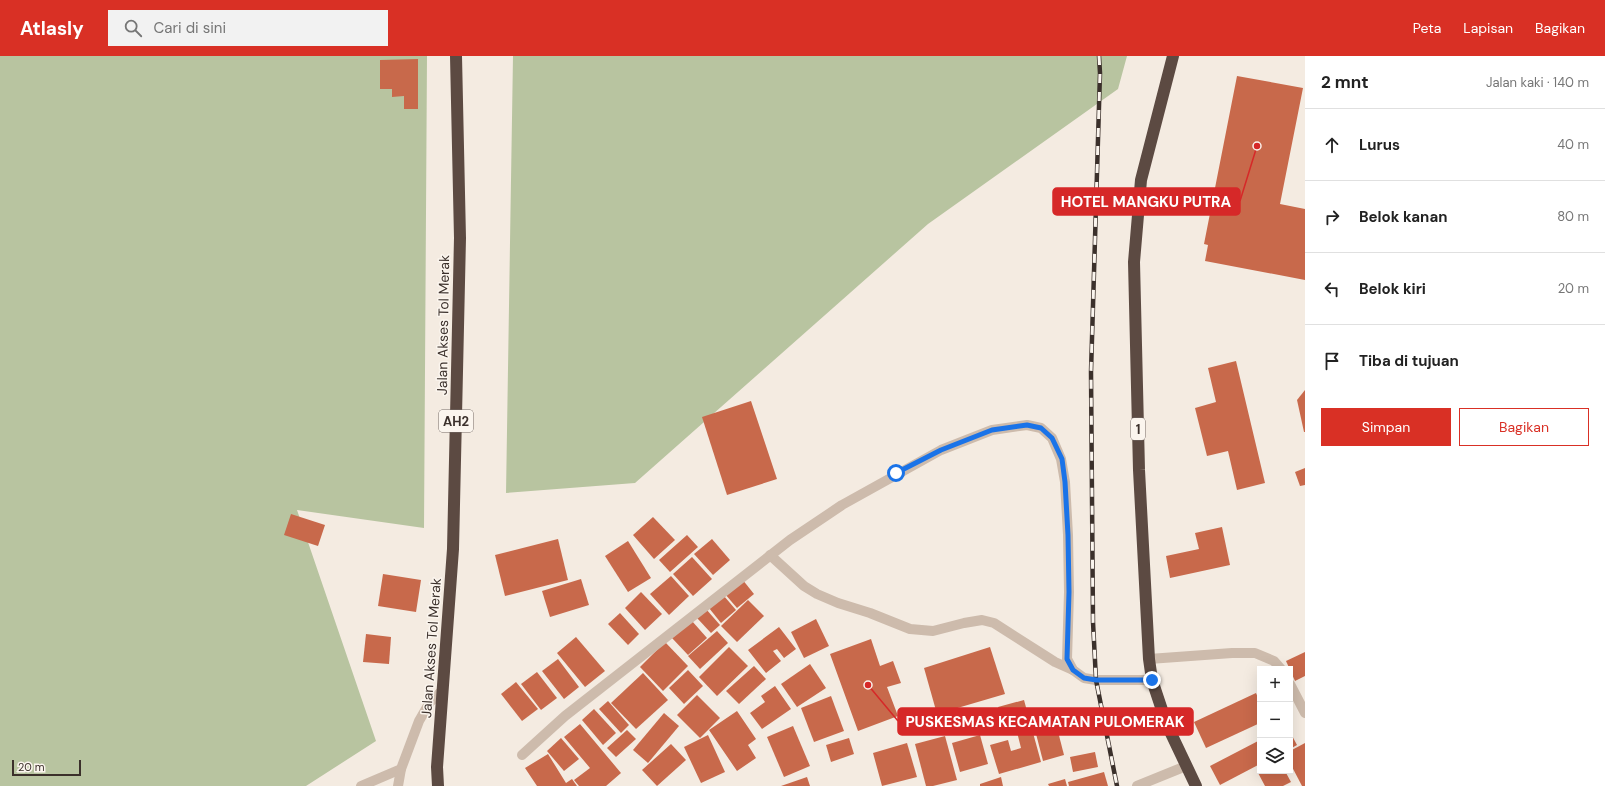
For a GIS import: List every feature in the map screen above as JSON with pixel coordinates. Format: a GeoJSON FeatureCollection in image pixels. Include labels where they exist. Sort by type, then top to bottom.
{"type":"FeatureCollection","features":[{"type":"Feature","properties":{"kind":"highway","name":"Jalan Akses Tol Merak"},"geometry":{"type":"LineString","coordinates":[[438,786],[438,767],[453,549],[459,254],[456,56]]}},
{"type":"Feature","properties":{"kind":"highway","name":"1"},"geometry":{"type":"LineString","coordinates":[[1178,56],[1172,62],[1141,180],[1134,262],[1140,470],[1149,659],[1152,680],[1167,725],[1196,786]]}},
{"type":"Feature","properties":{"kind":"street"},"geometry":{"type":"LineString","coordinates":[[522,756],[565,716],[770,555],[806,529],[842,505],[941,450],[992,430],[1027,425],[1041,428],[1052,438],[1062,459],[1065,482],[1068,570],[1067,659],[1073,670]]}},
{"type":"Feature","properties":{"kind":"street"},"geometry":{"type":"LineString","coordinates":[[770,555],[804,586],[817,594],[910,629],[933,631],[964,622],[982,620],[994,623],[1084,678],[1096,680],[1152,680]]}},
{"type":"Feature","properties":{"kind":"street"},"geometry":{"type":"LineString","coordinates":[[1149,659],[1232,653],[1255,653],[1274,661],[1278,666]]}},
{"type":"Feature","properties":{"kind":"street"},"geometry":{"type":"LineString","coordinates":[[398,786],[401,769],[419,721],[430,702],[443,690]]}},
{"type":"Feature","properties":{"kind":"street"},"geometry":{"type":"LineString","coordinates":[[1293,690],[1305,713]]}},
{"type":"Feature","properties":{"kind":"street"},"geometry":{"type":"LineString","coordinates":[[1137,786],[1186,766]]}},
{"type":"Feature","properties":{"kind":"street"},"geometry":{"type":"LineString","coordinates":[[361,786],[401,769]]}},
{"type":"Feature","properties":{"kind":"green space"},"geometry":{"type":"Polygon","coordinates":[[[0,56],[427,56],[424,528],[297,510],[376,741],[306,786],[0,786],[0,56]]]}},
{"type":"Feature","properties":{"kind":"green space"},"geometry":{"type":"Polygon","coordinates":[[[513,56],[1127,56],[1118,89],[928,224],[635,483],[506,493],[513,56]]]}},
{"type":"Feature","properties":{"kind":"building"},"geometry":{"type":"Polygon","coordinates":[[[418,59],[418,109],[404,109],[404,96],[392,97],[392,89],[380,89],[380,60],[418,59]]]}},
{"type":"Feature","properties":{"kind":"building"},"geometry":{"type":"Polygon","coordinates":[[[1237,76],[1303,88],[1280,204],[1305,209],[1305,280],[1205,261],[1208,245],[1204,244],[1237,76]]]}},
{"type":"Feature","properties":{"kind":"building"},"geometry":{"type":"Polygon","coordinates":[[[1236,361],[1265,483],[1237,490],[1228,451],[1207,456],[1195,408],[1216,402],[1208,368],[1236,361]]]}},
{"type":"Feature","properties":{"kind":"building"},"geometry":{"type":"Polygon","coordinates":[[[1305,390],[1305,432],[1304,432],[1297,400],[1305,390]]]}},
{"type":"Feature","properties":{"kind":"building"},"geometry":{"type":"Polygon","coordinates":[[[751,401],[777,479],[727,495],[702,417],[751,401]]]}},
{"type":"Feature","properties":{"kind":"building"},"geometry":{"type":"Polygon","coordinates":[[[1305,468],[1305,485],[1300,486],[1295,472],[1305,468]]]}},
{"type":"Feature","properties":{"kind":"building"},"geometry":{"type":"Polygon","coordinates":[[[291,514],[325,525],[318,546],[284,535],[291,514]]]}},
{"type":"Feature","properties":{"kind":"building"},"geometry":{"type":"Polygon","coordinates":[[[653,517],[675,540],[654,559],[633,535],[653,517]]]}},
{"type":"Feature","properties":{"kind":"building"},"geometry":{"type":"Polygon","coordinates":[[[1222,527],[1230,565],[1170,578],[1166,556],[1199,549],[1195,533],[1222,527]]]}},
{"type":"Feature","properties":{"kind":"building"},"geometry":{"type":"Polygon","coordinates":[[[687,535],[698,547],[670,572],[659,560],[687,535]]]}},
{"type":"Feature","properties":{"kind":"building"},"geometry":{"type":"Polygon","coordinates":[[[558,539],[568,580],[505,596],[495,555],[558,539]]]}},
{"type":"Feature","properties":{"kind":"building"},"geometry":{"type":"Polygon","coordinates":[[[712,539],[730,560],[713,575],[694,554],[712,539]]]}},
{"type":"Feature","properties":{"kind":"building"},"geometry":{"type":"Polygon","coordinates":[[[628,541],[651,578],[628,592],[605,556],[628,541]]]}},
{"type":"Feature","properties":{"kind":"building"},"geometry":{"type":"Polygon","coordinates":[[[692,557],[712,579],[693,596],[673,574],[692,557]]]}},
{"type":"Feature","properties":{"kind":"building"},"geometry":{"type":"Polygon","coordinates":[[[383,574],[421,580],[416,612],[378,606],[383,574]]]}},
{"type":"Feature","properties":{"kind":"building"},"geometry":{"type":"Polygon","coordinates":[[[671,576],[689,596],[669,615],[650,594],[671,576]]]}},
{"type":"Feature","properties":{"kind":"building"},"geometry":{"type":"Polygon","coordinates":[[[581,579],[589,605],[550,617],[542,591],[581,579]]]}},
{"type":"Feature","properties":{"kind":"building"},"geometry":{"type":"Polygon","coordinates":[[[742,579],[754,594],[737,608],[725,594],[742,579]]]}},
{"type":"Feature","properties":{"kind":"building"},"geometry":{"type":"Polygon","coordinates":[[[641,592],[662,614],[645,630],[625,608],[641,592]]]}},
{"type":"Feature","properties":{"kind":"building"},"geometry":{"type":"Polygon","coordinates":[[[724,596],[736,610],[721,623],[709,608],[724,596]]]}},
{"type":"Feature","properties":{"kind":"building"},"geometry":{"type":"Polygon","coordinates":[[[748,600],[764,616],[737,642],[721,626],[748,600]]]}},
{"type":"Feature","properties":{"kind":"building"},"geometry":{"type":"Polygon","coordinates":[[[706,609],[720,625],[711,633],[697,618],[706,609]]]}},
{"type":"Feature","properties":{"kind":"building"},"geometry":{"type":"Polygon","coordinates":[[[620,613],[639,634],[628,645],[608,624],[620,613]]]}},
{"type":"Feature","properties":{"kind":"building"},"geometry":{"type":"Polygon","coordinates":[[[816,619],[829,646],[804,658],[791,632],[816,619]]]}},
{"type":"Feature","properties":{"kind":"building"},"geometry":{"type":"Polygon","coordinates":[[[692,621],[707,638],[688,655],[672,638],[692,621]]]}},
{"type":"Feature","properties":{"kind":"building"},"geometry":{"type":"Polygon","coordinates":[[[779,627],[796,649],[784,658],[777,649],[773,651],[781,661],[766,673],[748,650],[779,627]]]}},
{"type":"Feature","properties":{"kind":"building"},"geometry":{"type":"Polygon","coordinates":[[[717,631],[728,643],[700,669],[688,656],[717,631]]]}},
{"type":"Feature","properties":{"kind":"building"},"geometry":{"type":"Polygon","coordinates":[[[366,634],[391,637],[389,664],[363,662],[366,634]]]}},
{"type":"Feature","properties":{"kind":"building"},"geometry":{"type":"Polygon","coordinates":[[[576,637],[605,671],[585,687],[557,653],[576,637]]]}},
{"type":"Feature","properties":{"kind":"building"},"geometry":{"type":"Polygon","coordinates":[[[871,639],[880,666],[893,661],[901,683],[887,687],[898,716],[858,731],[830,654],[871,639]]]}},
{"type":"Feature","properties":{"kind":"building"},"geometry":{"type":"Polygon","coordinates":[[[665,642],[688,666],[663,691],[640,667],[665,642]]]}},
{"type":"Feature","properties":{"kind":"building"},"geometry":{"type":"Polygon","coordinates":[[[729,647],[748,666],[717,696],[699,677],[729,647]]]}},
{"type":"Feature","properties":{"kind":"building"},"geometry":{"type":"Polygon","coordinates":[[[990,647],[1005,694],[937,714],[924,668],[990,647]]]}},
{"type":"Feature","properties":{"kind":"building"},"geometry":{"type":"Polygon","coordinates":[[[1305,652],[1305,676],[1295,681],[1293,677],[1293,666],[1288,666],[1286,661],[1305,652]]]}},
{"type":"Feature","properties":{"kind":"building"},"geometry":{"type":"Polygon","coordinates":[[[558,659],[579,687],[564,699],[542,671],[558,659]]]}},
{"type":"Feature","properties":{"kind":"building"},"geometry":{"type":"Polygon","coordinates":[[[810,664],[826,688],[797,707],[781,684],[810,664]]]}},
{"type":"Feature","properties":{"kind":"building"},"geometry":{"type":"Polygon","coordinates":[[[754,666],[766,679],[739,704],[726,691],[754,666]]]}},
{"type":"Feature","properties":{"kind":"building"},"geometry":{"type":"Polygon","coordinates":[[[688,670],[703,686],[684,704],[669,688],[688,670]]]}},
{"type":"Feature","properties":{"kind":"building"},"geometry":{"type":"Polygon","coordinates":[[[537,672],[557,698],[541,710],[521,684],[537,672]]]}},
{"type":"Feature","properties":{"kind":"building"},"geometry":{"type":"Polygon","coordinates":[[[643,673],[668,700],[636,729],[611,703],[643,673]]]}},
{"type":"Feature","properties":{"kind":"building"},"geometry":{"type":"Polygon","coordinates":[[[516,682],[538,709],[522,721],[501,694],[516,682]]]}},
{"type":"Feature","properties":{"kind":"building"},"geometry":{"type":"Polygon","coordinates":[[[775,686],[791,709],[762,729],[750,713],[765,702],[761,696],[775,686]]]}},
{"type":"Feature","properties":{"kind":"building"},"geometry":{"type":"Polygon","coordinates":[[[1256,693],[1257,724],[1206,748],[1194,722],[1256,693]]]}},
{"type":"Feature","properties":{"kind":"building"},"geometry":{"type":"Polygon","coordinates":[[[697,695],[720,718],[700,738],[677,715],[697,695]]]}},
{"type":"Feature","properties":{"kind":"building"},"geometry":{"type":"Polygon","coordinates":[[[831,696],[844,731],[814,742],[801,708],[831,696]]]}},
{"type":"Feature","properties":{"kind":"building"},"geometry":{"type":"Polygon","coordinates":[[[1024,700],[1041,762],[999,774],[990,745],[1008,740],[1011,751],[1021,748],[1015,724],[1003,727],[998,707],[1024,700]]]}},
{"type":"Feature","properties":{"kind":"building"},"geometry":{"type":"Polygon","coordinates":[[[608,701],[629,725],[621,733],[599,709],[608,701]]]}},
{"type":"Feature","properties":{"kind":"building"},"geometry":{"type":"Polygon","coordinates":[[[594,709],[616,733],[603,745],[582,720],[594,709]]]}},
{"type":"Feature","properties":{"kind":"building"},"geometry":{"type":"Polygon","coordinates":[[[737,711],[756,739],[748,745],[756,758],[737,771],[709,730],[737,711]]]}},
{"type":"Feature","properties":{"kind":"building"},"geometry":{"type":"Polygon","coordinates":[[[664,713],[679,726],[648,763],[633,750],[664,713]]]}},
{"type":"Feature","properties":{"kind":"building"},"geometry":{"type":"Polygon","coordinates":[[[1055,720],[1064,755],[1043,761],[1034,726],[1055,720]]]}},
{"type":"Feature","properties":{"kind":"building"},"geometry":{"type":"Polygon","coordinates":[[[580,724],[621,773],[606,786],[579,786],[574,780],[590,768],[564,737],[580,724]]]}},
{"type":"Feature","properties":{"kind":"building"},"geometry":{"type":"Polygon","coordinates":[[[793,726],[810,766],[784,777],[767,737],[793,726]]]}},
{"type":"Feature","properties":{"kind":"building"},"geometry":{"type":"Polygon","coordinates":[[[627,730],[636,739],[616,757],[607,748],[627,730]]]}},
{"type":"Feature","properties":{"kind":"building"},"geometry":{"type":"Polygon","coordinates":[[[708,735],[725,772],[701,783],[684,747],[708,735]]]}},
{"type":"Feature","properties":{"kind":"building"},"geometry":{"type":"Polygon","coordinates":[[[980,735],[988,764],[960,772],[952,743],[980,735]]]}},
{"type":"Feature","properties":{"kind":"building"},"geometry":{"type":"Polygon","coordinates":[[[945,736],[957,780],[933,786],[926,786],[915,744],[945,736]]]}},
{"type":"Feature","properties":{"kind":"building"},"geometry":{"type":"Polygon","coordinates":[[[561,738],[579,759],[564,771],[547,751],[561,738]]]}},
{"type":"Feature","properties":{"kind":"building"},"geometry":{"type":"Polygon","coordinates":[[[849,738],[854,754],[831,762],[826,745],[849,738]]]}},
{"type":"Feature","properties":{"kind":"building"},"geometry":{"type":"Polygon","coordinates":[[[1293,738],[1297,745],[1293,747],[1293,738]]]}},
{"type":"Feature","properties":{"kind":"building"},"geometry":{"type":"Polygon","coordinates":[[[1257,742],[1257,766],[1220,785],[1210,766],[1257,742]]]}},
{"type":"Feature","properties":{"kind":"building"},"geometry":{"type":"Polygon","coordinates":[[[907,743],[917,777],[882,786],[873,753],[907,743]]]}},
{"type":"Feature","properties":{"kind":"building"},"geometry":{"type":"Polygon","coordinates":[[[1305,743],[1305,786],[1302,786],[1293,769],[1293,749],[1305,743]]]}},
{"type":"Feature","properties":{"kind":"building"},"geometry":{"type":"Polygon","coordinates":[[[671,744],[686,760],[657,786],[642,770],[671,744]]]}},
{"type":"Feature","properties":{"kind":"building"},"geometry":{"type":"Polygon","coordinates":[[[1095,752],[1098,767],[1073,772],[1070,757],[1095,752]]]}},
{"type":"Feature","properties":{"kind":"building"},"geometry":{"type":"Polygon","coordinates":[[[548,754],[566,783],[572,779],[577,786],[537,786],[525,768],[548,754]]]}},
{"type":"Feature","properties":{"kind":"building"},"geometry":{"type":"Polygon","coordinates":[[[1104,772],[1108,786],[1069,786],[1068,782],[1104,772]]]}},
{"type":"Feature","properties":{"kind":"building"},"geometry":{"type":"Polygon","coordinates":[[[1259,774],[1287,774],[1291,782],[1283,786],[1265,786],[1259,774]]]}},
{"type":"Feature","properties":{"kind":"building"},"geometry":{"type":"Polygon","coordinates":[[[807,777],[810,786],[781,786],[807,777]]]}},
{"type":"Feature","properties":{"kind":"building"},"geometry":{"type":"Polygon","coordinates":[[[1001,777],[1003,786],[980,786],[980,784],[1001,777]]]}},
{"type":"Feature","properties":{"kind":"building"},"geometry":{"type":"Polygon","coordinates":[[[1065,779],[1067,786],[1049,786],[1048,784],[1065,779]]]}},
{"type":"Feature","properties":{"kind":"railway"},"geometry":{"type":"LineString","coordinates":[[1099,56],[1100,73],[1091,372],[1093,622],[1096,680],[1117,786]]}},
{"type":"Feature","properties":{"kind":"place","name":"HOTEL MANGKU PUTRA"},"geometry":{"type":"Point","coordinates":[1257,146]}},
{"type":"Feature","properties":{"kind":"place","name":"PUSKESMAS KECAMATAN PULOMERAK"},"geometry":{"type":"Point","coordinates":[868,685]}},
{"type":"Feature","properties":{"kind":"route"},"geometry":{"type":"LineString","coordinates":[[896,473],[941,450],[992,430],[1027,425],[1041,428],[1052,438],[1062,459],[1065,482],[1069,592],[1067,659],[1073,670],[1084,678],[1096,680],[1152,680]]}}]}
